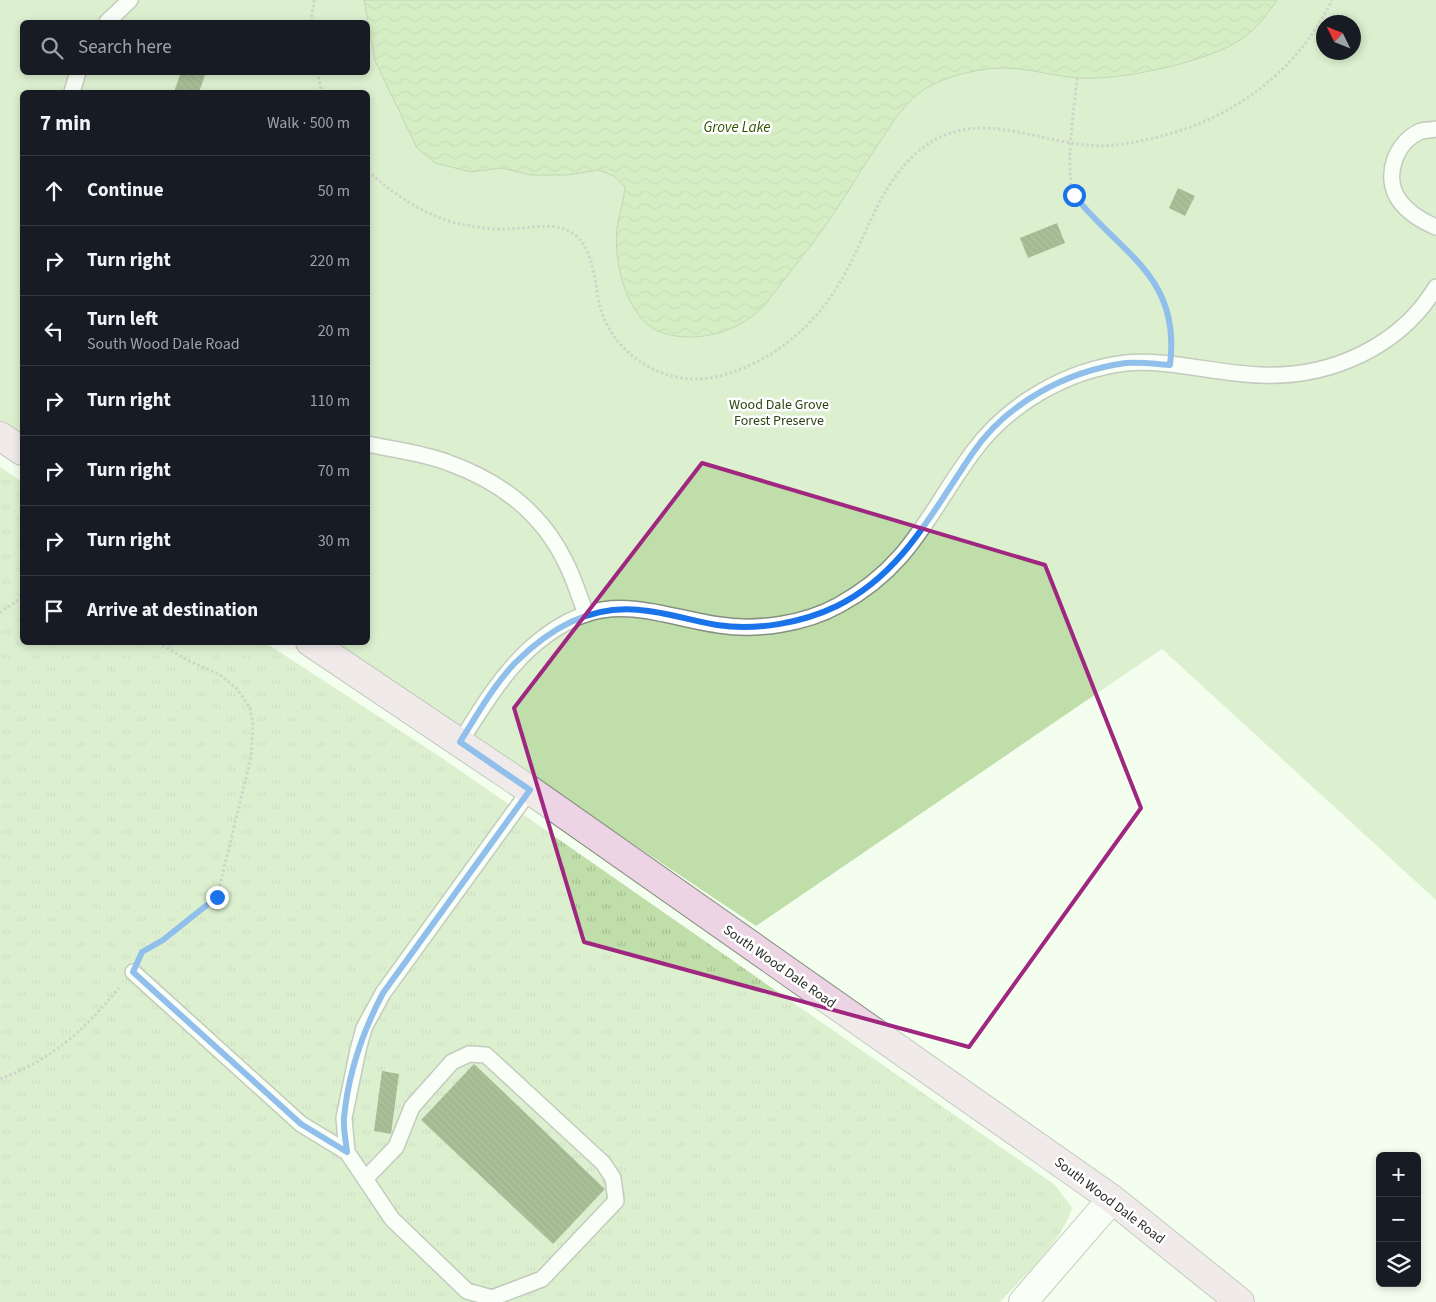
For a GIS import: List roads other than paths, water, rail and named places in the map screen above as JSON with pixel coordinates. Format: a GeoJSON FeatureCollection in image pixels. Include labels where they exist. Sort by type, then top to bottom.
{"type":"FeatureCollection","features":[{"type":"Feature","properties":{"kind":"main road"},"geometry":{"type":"LineString","coordinates":[[0,436],[20,450]]}},
{"type":"Feature","properties":{"kind":"main road","name":"South Wood Dale Road"},"geometry":{"type":"LineString","coordinates":[[314,645],[530,790],[1112,1199],[1240,1302]]}},
{"type":"Feature","properties":{"kind":"street"},"geometry":{"type":"LineString","coordinates":[[1023,1302],[1112,1199]]}},
{"type":"Feature","properties":{"kind":"lane"},"geometry":{"type":"LineString","coordinates":[[109,20],[130,0]]}},
{"type":"Feature","properties":{"kind":"lane"},"geometry":{"type":"LineString","coordinates":[[73,90],[77,75]]}},
{"type":"Feature","properties":{"kind":"lane"},"geometry":{"type":"LineString","coordinates":[[1436,129],[1421,131],[1406,141],[1396,155],[1391,171],[1392,188],[1399,200],[1408,211],[1436,227]]}},
{"type":"Feature","properties":{"kind":"lane"},"geometry":{"type":"LineString","coordinates":[[460,742],[500,680],[516,663],[545,638],[586,614],[613,609],[641,610],[717,625],[743,628],[810,617],[837,606],[865,589],[899,560],[923,531],[973,452],[991,430],[1019,406],[1054,384],[1093,370],[1128,363],[1170,365],[1262,376],[1304,373],[1343,363],[1376,348],[1403,327],[1429,299],[1436,287]]}},
{"type":"Feature","properties":{"kind":"lane"},"geometry":{"type":"LineString","coordinates":[[370,444],[448,462],[508,492],[531,512],[550,535],[566,561],[586,614]]}},
{"type":"Feature","properties":{"kind":"lane"},"geometry":{"type":"LineString","coordinates":[[347,1152],[344,1118],[364,1028],[383,993],[530,790]]}},
{"type":"Feature","properties":{"kind":"lane"},"geometry":{"type":"LineString","coordinates":[[133,972],[301,1124],[347,1152],[365,1179],[392,1219],[467,1291],[492,1298],[542,1279],[616,1201],[613,1178],[603,1163],[486,1055],[469,1054],[452,1062],[412,1107],[396,1148],[365,1179]]}},
{"type":"Feature","properties":{"kind":"water","name":"Grove Lake"},"geometry":{"type":"Polygon","coordinates":[[[364,0],[1277,0],[1262,21],[1243,38],[1209,55],[1164,68],[1116,76],[1078,78],[1013,68],[996,68],[961,74],[926,88],[909,102],[895,119],[840,205],[763,307],[745,322],[712,335],[700,337],[666,334],[653,328],[641,318],[632,305],[620,274],[616,242],[625,187],[614,176],[599,170],[567,175],[531,175],[501,168],[471,172],[435,163],[417,148],[375,61],[370,33],[370,20],[368,20],[364,0]]]}},
{"type":"Feature","properties":{"kind":"park label","name":"Wood Dale Grove Forest Preserve"},"geometry":{"type":"Point","coordinates":[779,412]}}]}
